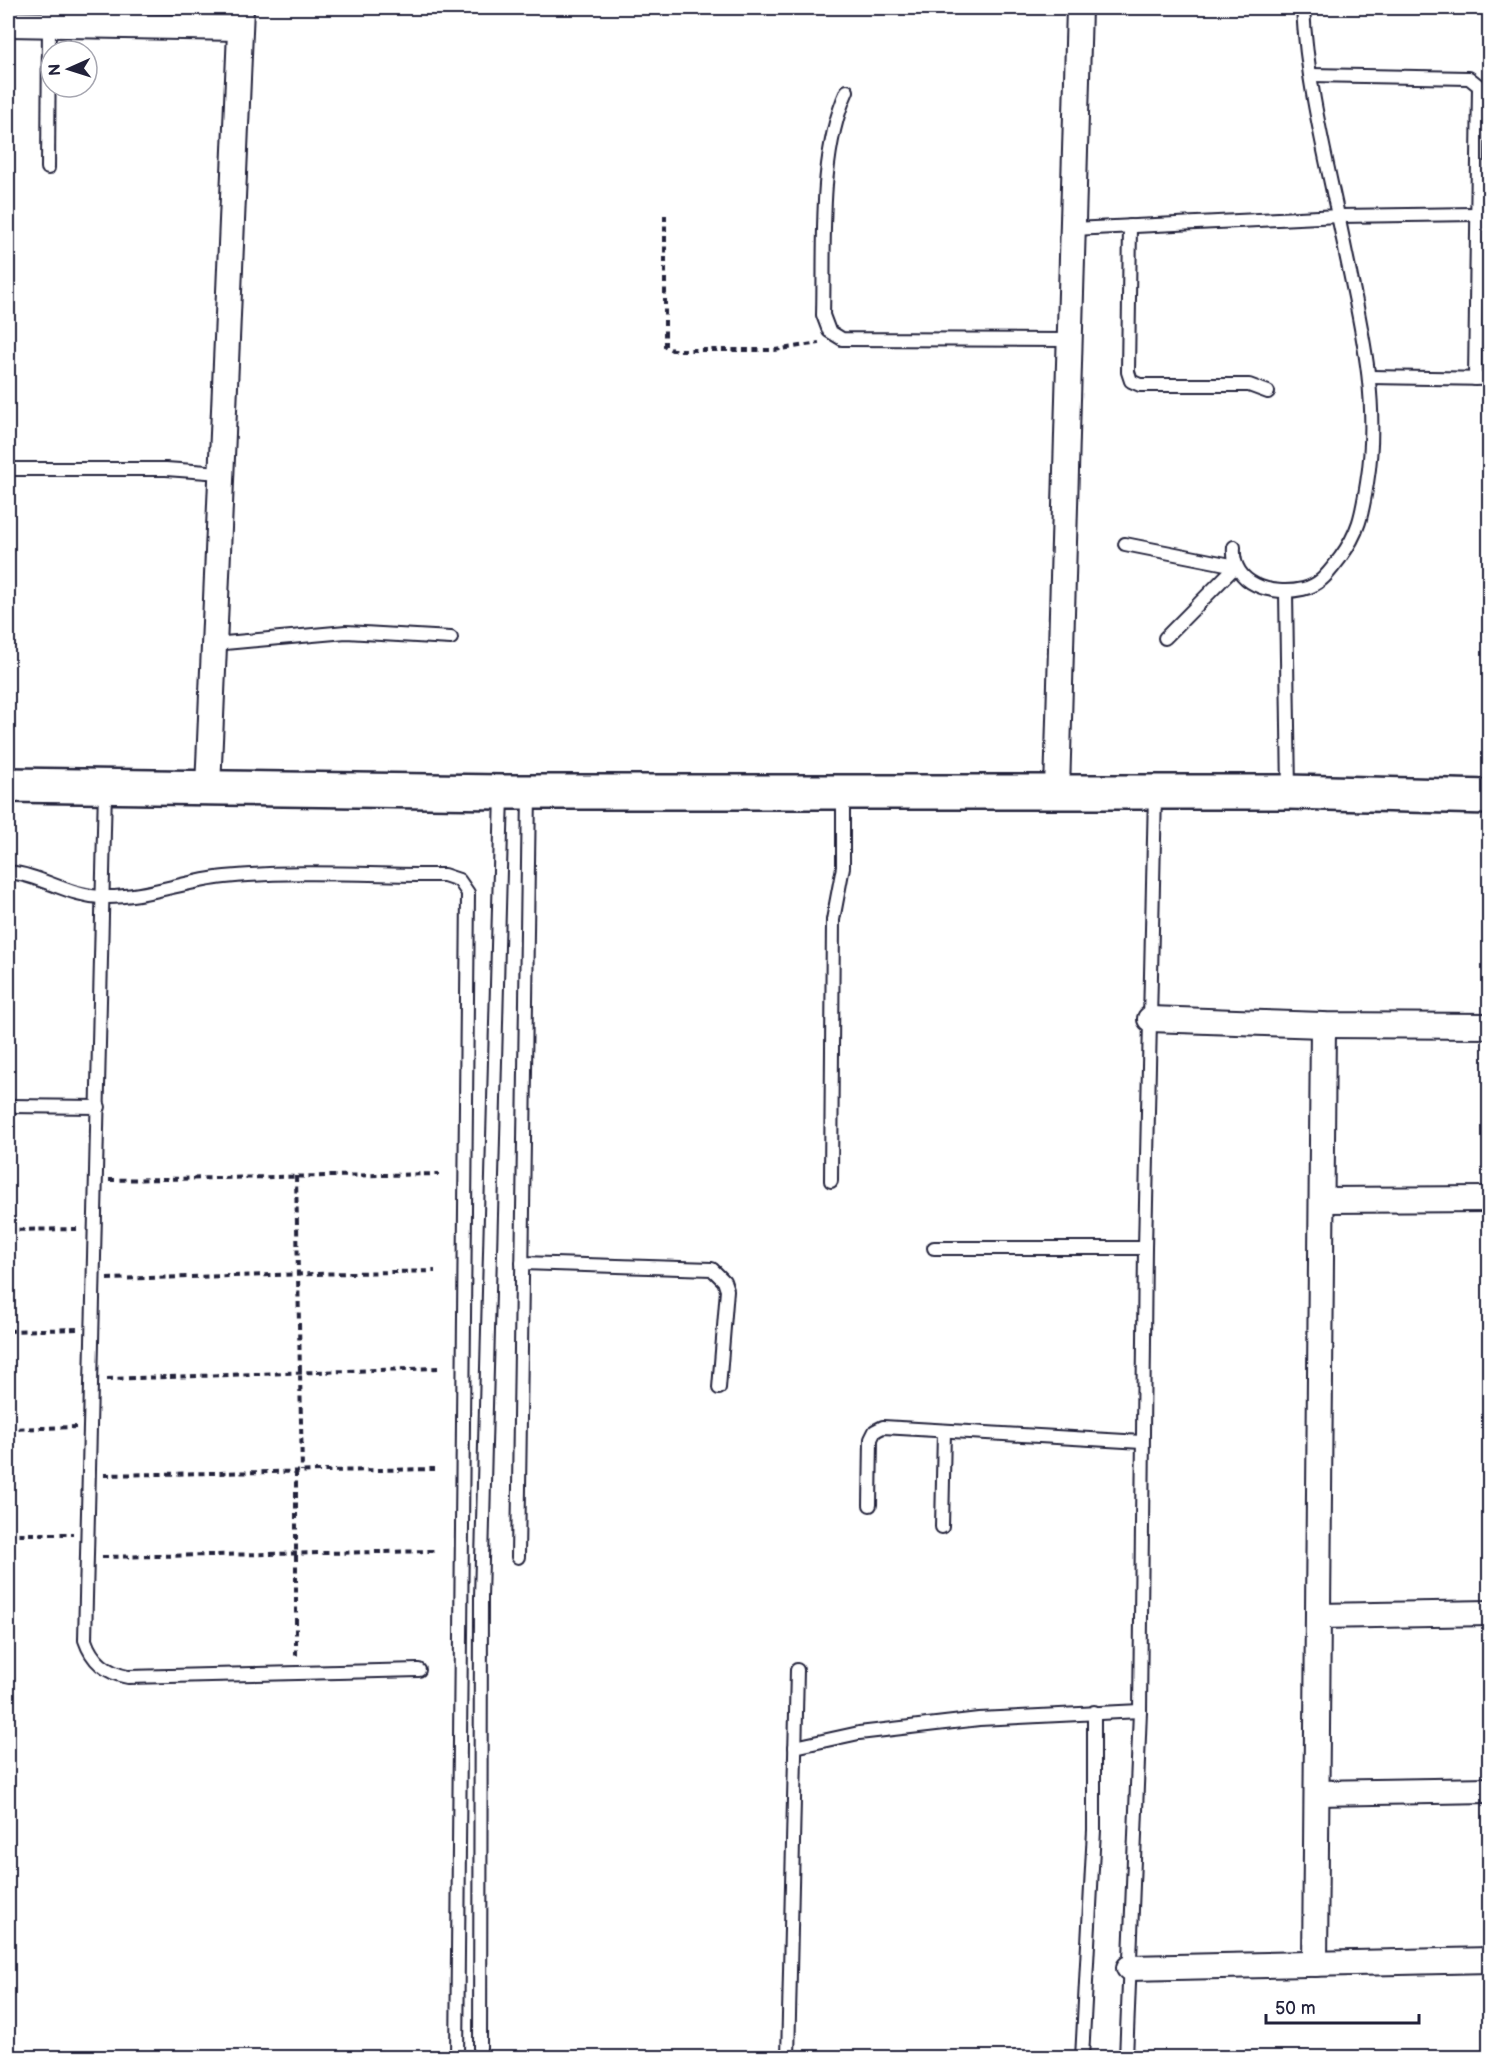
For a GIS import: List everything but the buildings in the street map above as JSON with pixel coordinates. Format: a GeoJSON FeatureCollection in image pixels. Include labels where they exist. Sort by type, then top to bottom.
{"type":"FeatureCollection","features":[{"type":"Feature","properties":{"kind":"street"},"geometry":{"type":"LineString","coordinates":[[1058,791],[1079,8]]}},
{"type":"Feature","properties":{"kind":"street"},"geometry":{"type":"LineString","coordinates":[[8,24],[49,25],[240,18],[208,788]]}},
{"type":"Feature","properties":{"kind":"street"},"geometry":{"type":"LineString","coordinates":[[8,785],[516,792],[1289,792],[1490,798]]}},
{"type":"Feature","properties":{"kind":"street"},"geometry":{"type":"LineString","coordinates":[[1150,1019],[1323,1025],[1490,1026]]}},
{"type":"Feature","properties":{"kind":"street"},"geometry":{"type":"LineString","coordinates":[[1315,1964],[1323,1025]]}},
{"type":"Feature","properties":{"kind":"street"},"geometry":{"type":"LineString","coordinates":[[1322,1200],[1490,1199]]}},
{"type":"Feature","properties":{"kind":"street"},"geometry":{"type":"LineString","coordinates":[[1318,1616],[1490,1613]]}},
{"type":"Feature","properties":{"kind":"street"},"geometry":{"type":"LineString","coordinates":[[1317,1793],[1490,1790]]}},
{"type":"Feature","properties":{"kind":"street"},"geometry":{"type":"LineString","coordinates":[[1129,1968],[1490,1960]]}},
{"type":"Feature","properties":{"kind":"lane"},"geometry":{"type":"LineString","coordinates":[[1234,547],[1236,566],[1247,580],[1270,590],[1287,592],[1311,587],[1320,582],[1359,529],[1372,440],[1370,378],[1311,75],[1303,8]]}},
{"type":"Feature","properties":{"kind":"lane"},"geometry":{"type":"LineString","coordinates":[[48,168],[49,25]]}},
{"type":"Feature","properties":{"kind":"lane"},"geometry":{"type":"LineString","coordinates":[[1311,75],[1468,78],[1476,82],[1480,90],[1476,214],[1475,379]]}},
{"type":"Feature","properties":{"kind":"lane"},"geometry":{"type":"LineString","coordinates":[[847,91],[834,123],[828,167],[823,321],[828,332],[837,338],[1070,340]]}},
{"type":"Feature","properties":{"kind":"lane"},"geometry":{"type":"LineString","coordinates":[[1073,229],[1339,216],[1476,214]]}},
{"type":"Feature","properties":{"kind":"lane"},"geometry":{"type":"LineString","coordinates":[[1130,226],[1128,372],[1131,381],[1140,385],[1249,385],[1268,392]]}},
{"type":"Feature","properties":{"kind":"lane"},"geometry":{"type":"LineString","coordinates":[[1370,378],[1490,379]]}},
{"type":"Feature","properties":{"kind":"lane"},"geometry":{"type":"LineString","coordinates":[[8,469],[166,469],[221,472]]}},
{"type":"Feature","properties":{"kind":"lane"},"geometry":{"type":"LineString","coordinates":[[1125,544],[1236,566]]}},
{"type":"Feature","properties":{"kind":"lane"},"geometry":{"type":"LineString","coordinates":[[1165,638],[1236,566]]}},
{"type":"Feature","properties":{"kind":"lane"},"geometry":{"type":"LineString","coordinates":[[1287,592],[1289,792]]}},
{"type":"Feature","properties":{"kind":"lane"},"geometry":{"type":"LineString","coordinates":[[214,644],[346,632],[451,638]]}},
{"type":"Feature","properties":{"kind":"lane"},"geometry":{"type":"LineString","coordinates":[[105,786],[85,1640],[94,1659],[110,1672],[137,1677],[419,1670]]}},
{"type":"Feature","properties":{"kind":"lane"},"geometry":{"type":"LineString","coordinates":[[1126,2058],[1140,1711],[1145,1248],[1155,791]]}},
{"type":"Feature","properties":{"kind":"lane"},"geometry":{"type":"LineString","coordinates":[[516,792],[522,1263],[518,1557]]}},
{"type":"Feature","properties":{"kind":"lane"},"geometry":{"type":"LineString","coordinates":[[480,2058],[481,1598],[516,792]]}},
{"type":"Feature","properties":{"kind":"lane"},"geometry":{"type":"LineString","coordinates":[[831,1181],[833,920],[843,867],[843,792]]}},
{"type":"Feature","properties":{"kind":"lane"},"geometry":{"type":"LineString","coordinates":[[8,872],[32,876],[81,895],[104,897],[136,894],[206,879],[249,876],[444,875],[459,880],[468,893],[458,2058]]}},
{"type":"Feature","properties":{"kind":"lane"},"geometry":{"type":"LineString","coordinates":[[8,1106],[99,1107]]}},
{"type":"Feature","properties":{"kind":"lane"},"geometry":{"type":"LineString","coordinates":[[934,1248],[1145,1248]]}},
{"type":"Feature","properties":{"kind":"lane"},"geometry":{"type":"LineString","coordinates":[[522,1263],[712,1269],[724,1281],[727,1290],[719,1388]]}},
{"type":"Feature","properties":{"kind":"lane"},"geometry":{"type":"LineString","coordinates":[[870,1505],[871,1439],[875,1431],[887,1427],[1142,1442]]}},
{"type":"Feature","properties":{"kind":"lane"},"geometry":{"type":"LineString","coordinates":[[942,1527],[944,1431]]}},
{"type":"Feature","properties":{"kind":"lane"},"geometry":{"type":"LineString","coordinates":[[788,2058],[797,1670]]}},
{"type":"Feature","properties":{"kind":"lane"},"geometry":{"type":"LineString","coordinates":[[795,1747],[859,1733],[979,1719],[1140,1711]]}},
{"type":"Feature","properties":{"kind":"lane"},"geometry":{"type":"LineString","coordinates":[[1082,2058],[1094,1830],[1094,1712]]}},
{"type":"Feature","properties":{"kind":"path"},"geometry":{"type":"LineString","coordinates":[[665,215],[664,343],[668,349],[775,350],[812,345],[837,338]]}},
{"type":"Feature","properties":{"kind":"path"},"geometry":{"type":"LineString","coordinates":[[96,1180],[439,1174]]}},
{"type":"Feature","properties":{"kind":"path"},"geometry":{"type":"LineString","coordinates":[[296,1176],[302,1471]]}},
{"type":"Feature","properties":{"kind":"path"},"geometry":{"type":"LineString","coordinates":[[8,1230],[95,1228]]}},
{"type":"Feature","properties":{"kind":"path"},"geometry":{"type":"LineString","coordinates":[[94,1280],[435,1271]]}},
{"type":"Feature","properties":{"kind":"path"},"geometry":{"type":"LineString","coordinates":[[8,1331],[92,1328]]}},
{"type":"Feature","properties":{"kind":"path"},"geometry":{"type":"LineString","coordinates":[[91,1379],[438,1368]]}},
{"type":"Feature","properties":{"kind":"path"},"geometry":{"type":"LineString","coordinates":[[8,1429],[90,1427]]}},
{"type":"Feature","properties":{"kind":"path"},"geometry":{"type":"LineString","coordinates":[[88,1476],[435,1469]]}},
{"type":"Feature","properties":{"kind":"path"},"geometry":{"type":"LineString","coordinates":[[296,1472],[296,1673]]}},
{"type":"Feature","properties":{"kind":"path"},"geometry":{"type":"LineString","coordinates":[[8,1534],[87,1534]]}},
{"type":"Feature","properties":{"kind":"path"},"geometry":{"type":"LineString","coordinates":[[86,1557],[434,1551]]}}]}
